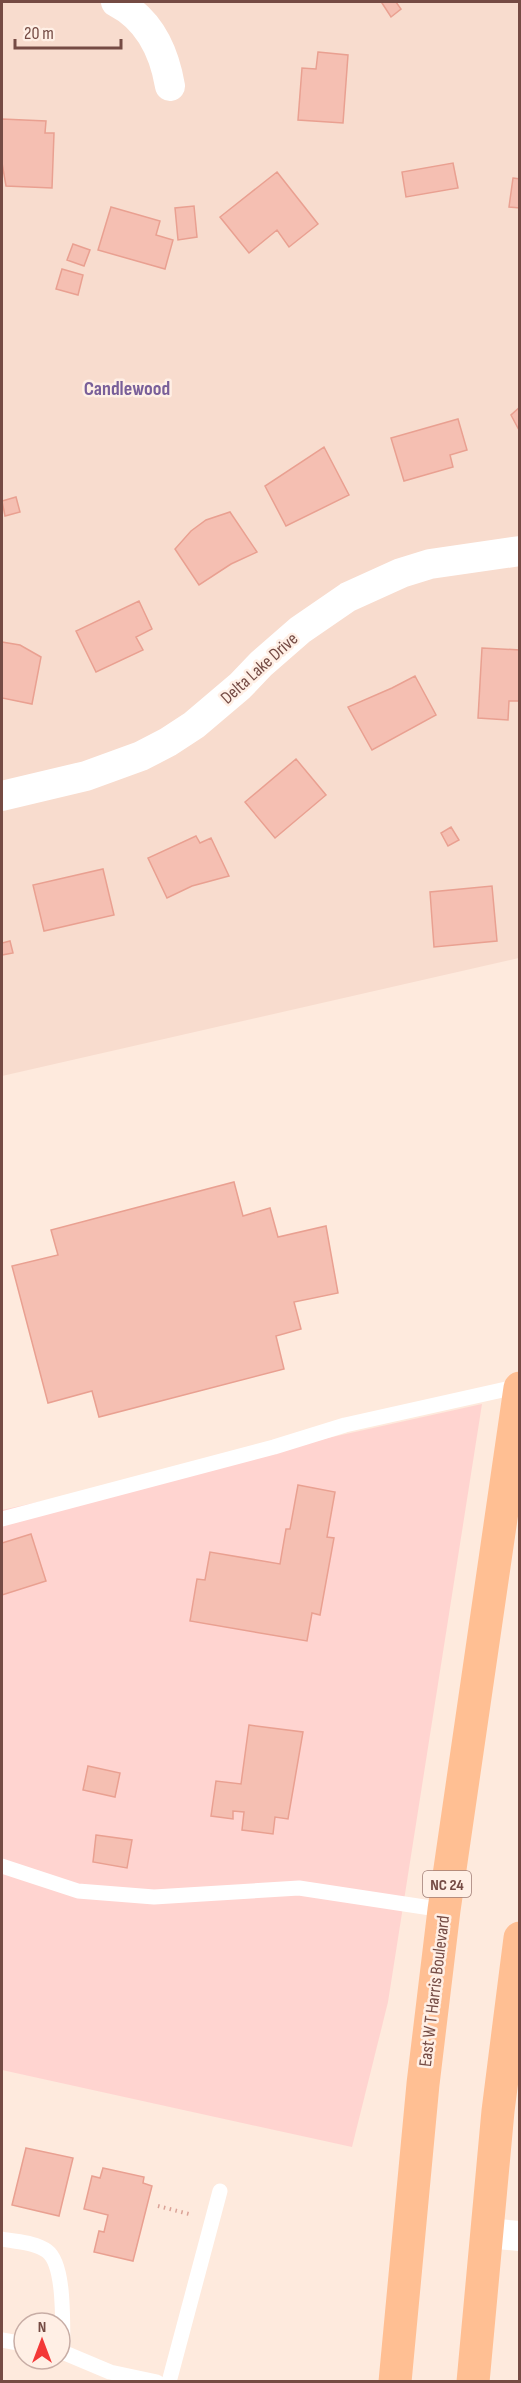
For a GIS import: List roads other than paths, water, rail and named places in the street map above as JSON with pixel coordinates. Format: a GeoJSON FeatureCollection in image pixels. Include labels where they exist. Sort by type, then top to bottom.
{"type":"FeatureCollection","features":[{"type":"Feature","properties":{"kind":"main road","name":"East W T Harris Boulevard"},"geometry":{"type":"LineString","coordinates":[[395,2382],[423,2084],[444,1910],[519,1387]]}},
{"type":"Feature","properties":{"kind":"main road"},"geometry":{"type":"LineString","coordinates":[[473,2382],[486,2234],[519,1938]]}},
{"type":"Feature","properties":{"kind":"street"},"geometry":{"type":"LineString","coordinates":[[116,2],[129,8],[151,31],[165,60],[170,86]]}},
{"type":"Feature","properties":{"kind":"street","name":"Delta Lake Drive"},"geometry":{"type":"LineString","coordinates":[[2,796],[86,776],[141,756],[168,742],[194,725],[240,686],[261,663],[300,630],[348,597],[401,573],[430,564],[519,551]]}},
{"type":"Feature","properties":{"kind":"street"},"geometry":{"type":"LineString","coordinates":[[486,2234],[519,2236]]}},
{"type":"Feature","properties":{"kind":"lane"},"geometry":{"type":"LineString","coordinates":[[2,1519],[274,1447],[345,1425],[519,1387]]}},
{"type":"Feature","properties":{"kind":"lane"},"geometry":{"type":"LineString","coordinates":[[2,1866],[78,1891],[154,1897],[299,1888],[444,1910]]}},
{"type":"Feature","properties":{"kind":"lane"},"geometry":{"type":"LineString","coordinates":[[169,2382],[220,2191]]}},
{"type":"Feature","properties":{"kind":"lane"},"geometry":{"type":"LineString","coordinates":[[2,2239],[46,2249],[54,2258],[59,2272],[60,2311]]}},
{"type":"Feature","properties":{"kind":"lane"},"geometry":{"type":"LineString","coordinates":[[72,2356],[110,2372],[157,2382]]}},
{"type":"Feature","properties":{"kind":"district","name":"Candlewood"},"geometry":{"type":"Point","coordinates":[127,388]}}]}
